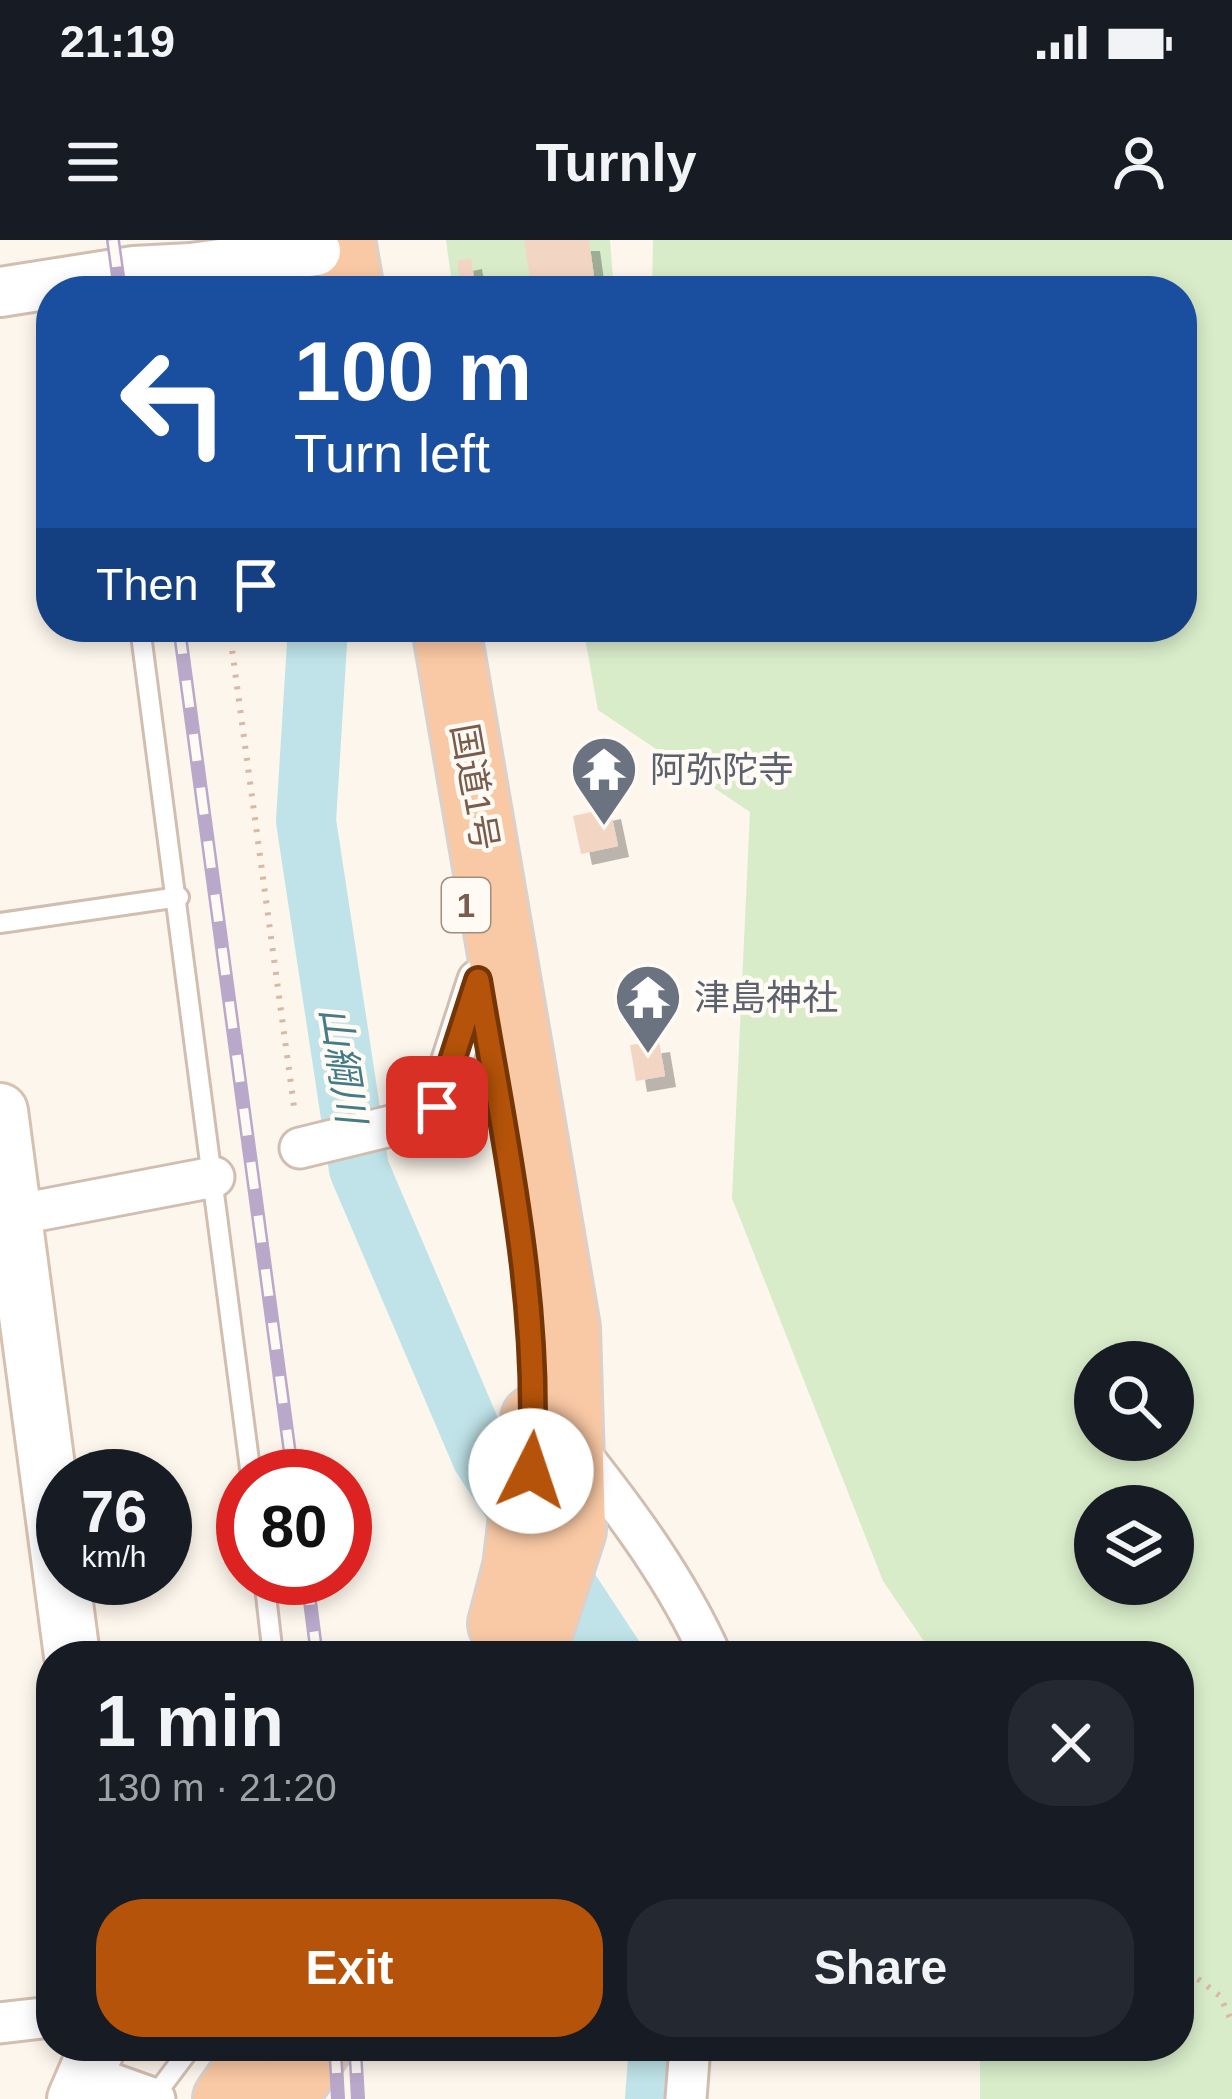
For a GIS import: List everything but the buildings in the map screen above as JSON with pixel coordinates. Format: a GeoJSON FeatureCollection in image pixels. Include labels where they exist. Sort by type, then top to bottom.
{"type":"FeatureCollection","features":[{"type":"Feature","properties":{"kind":"highway"},"geometry":{"type":"LineString","coordinates":[[347,254],[373,276]]}},
{"type":"Feature","properties":{"kind":"highway","name":"国道1号"},"geometry":{"type":"LineString","coordinates":[[418,642],[527,1287],[536,1401],[572,1530],[536,1641]]}},
{"type":"Feature","properties":{"kind":"highway","name":"国道1号"},"geometry":{"type":"LineString","coordinates":[[449,642],[566,1328],[552,1458],[498,1641]]}},
{"type":"Feature","properties":{"kind":"highway"},"geometry":{"type":"LineString","coordinates":[[227,2099],[254,2061]]}},
{"type":"Feature","properties":{"kind":"highway"},"geometry":{"type":"LineString","coordinates":[[282,2099],[308,2061]]}},
{"type":"Feature","properties":{"kind":"main road"},"geometry":{"type":"LineString","coordinates":[[0,1111],[70,1641]]}},
{"type":"Feature","properties":{"kind":"street"},"geometry":{"type":"LineString","coordinates":[[120,276],[347,254]]}},
{"type":"Feature","properties":{"kind":"street"},"geometry":{"type":"LineString","coordinates":[[0,292],[36,290]]}},
{"type":"Feature","properties":{"kind":"street"},"geometry":{"type":"LineString","coordinates":[[300,1148],[403,1123],[437,1107],[478,980]]}},
{"type":"Feature","properties":{"kind":"street"},"geometry":{"type":"LineString","coordinates":[[15,1215],[214,1177]]}},
{"type":"Feature","properties":{"kind":"street"},"geometry":{"type":"LineString","coordinates":[[552,1458],[626,1514],[704,1641]]}},
{"type":"Feature","properties":{"kind":"street"},"geometry":{"type":"LineString","coordinates":[[0,2024],[36,2019]]}},
{"type":"Feature","properties":{"kind":"street"},"geometry":{"type":"LineString","coordinates":[[686,2099],[689,2061]]}},
{"type":"Feature","properties":{"kind":"street"},"geometry":{"type":"LineString","coordinates":[[87,2073],[154,2099]]}},
{"type":"Feature","properties":{"kind":"lane"},"geometry":{"type":"LineString","coordinates":[[142,642],[248,1449]]}},
{"type":"Feature","properties":{"kind":"lane"},"geometry":{"type":"LineString","coordinates":[[0,923],[179,897]]}},
{"type":"Feature","properties":{"kind":"lane"},"geometry":{"type":"LineString","coordinates":[[266,1605],[271,1641]]}},
{"type":"Feature","properties":{"kind":"lane"},"geometry":{"type":"LineString","coordinates":[[154,2099],[181,2061]]}},
{"type":"Feature","properties":{"kind":"path"},"geometry":{"type":"LineString","coordinates":[[231,642],[300,1148]]}},
{"type":"Feature","properties":{"kind":"path"},"geometry":{"type":"LineString","coordinates":[[1194,1976],[1220,1996],[1232,2022]]}},
{"type":"Feature","properties":{"kind":"green space"},"geometry":{"type":"Polygon","coordinates":[[[446,240],[610,240],[613,276],[451,276],[446,240]]]}},
{"type":"Feature","properties":{"kind":"green space"},"geometry":{"type":"Polygon","coordinates":[[[653,240],[1232,240],[1232,2099],[980,2099],[980,2061],[1194,2061],[1194,1641],[924,1641],[883,1581],[732,1198],[750,812],[598,710],[586,642],[1197,642],[1197,276],[652,276],[653,240]]]}},
{"type":"Feature","properties":{"kind":"waterway","name":"山綱川"},"geometry":{"type":"LineString","coordinates":[[317,642],[306,821],[359,1169],[482,1457],[603,1641]]}},
{"type":"Feature","properties":{"kind":"waterway","name":"山綱川"},"geometry":{"type":"LineString","coordinates":[[655,2099],[658,2061]]}},
{"type":"Feature","properties":{"kind":"railway"},"geometry":{"type":"LineString","coordinates":[[113,240],[118,276]]}},
{"type":"Feature","properties":{"kind":"railway"},"geometry":{"type":"LineString","coordinates":[[181,642],[289,1449]]}},
{"type":"Feature","properties":{"kind":"railway"},"geometry":{"type":"LineString","coordinates":[[310,1605],[315,1641]]}},
{"type":"Feature","properties":{"kind":"railway"},"geometry":{"type":"LineString","coordinates":[[336,2061],[338,2099]]}},
{"type":"Feature","properties":{"kind":"railway"},"geometry":{"type":"LineString","coordinates":[[356,2061],[358,2099]]}},
{"type":"Feature","properties":{"kind":"place","name":"阿弥陀寺"},"geometry":{"type":"Point","coordinates":[604,828]}},
{"type":"Feature","properties":{"kind":"place","name":"津島神社"},"geometry":{"type":"Point","coordinates":[648,1056]}},
{"type":"Feature","properties":{"kind":"route"},"geometry":{"type":"LineString","coordinates":[[437,1107],[478,980],[527,1287],[536,1401],[531,1471]]}}]}
